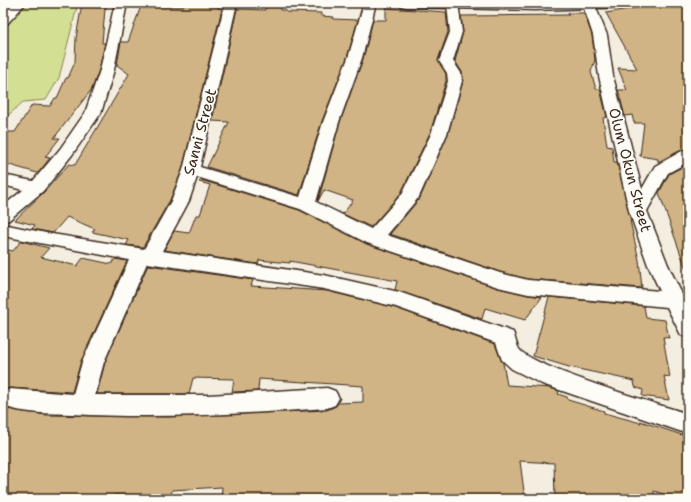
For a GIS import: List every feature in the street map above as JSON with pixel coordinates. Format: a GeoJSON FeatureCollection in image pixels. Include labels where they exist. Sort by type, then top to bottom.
{"type":"FeatureCollection","features":[{"type":"Feature","properties":{"kind":"main road"},"geometry":{"type":"LineString","coordinates":[[406,3],[536,6],[628,3]]}},
{"type":"Feature","properties":{"kind":"main road"},"geometry":{"type":"LineString","coordinates":[[526,3],[537,3]]}},
{"type":"Feature","properties":{"kind":"street"},"geometry":{"type":"LineString","coordinates":[[3,21],[20,3]]}},
{"type":"Feature","properties":{"kind":"street"},"geometry":{"type":"LineString","coordinates":[[3,216],[37,187],[66,152],[93,113],[107,70],[122,3]]}},
{"type":"Feature","properties":{"kind":"street","name":"Sanni Street"},"geometry":{"type":"LineString","coordinates":[[81,405],[93,362],[146,255],[180,201],[191,170],[231,3]]}},
{"type":"Feature","properties":{"kind":"street"},"geometry":{"type":"LineString","coordinates":[[306,205],[331,122],[355,58],[370,3]]}},
{"type":"Feature","properties":{"kind":"street"},"geometry":{"type":"LineString","coordinates":[[374,238],[410,197],[439,134],[455,81],[454,73],[446,61],[456,32],[453,5]]}},
{"type":"Feature","properties":{"kind":"street","name":"Olum Okun Street"},"geometry":{"type":"LineString","coordinates":[[589,5],[600,35],[606,76],[638,211],[658,265],[688,329]]}},
{"type":"Feature","properties":{"kind":"street"},"geometry":{"type":"LineString","coordinates":[[638,211],[661,170],[688,155]]}},
{"type":"Feature","properties":{"kind":"street"},"geometry":{"type":"LineString","coordinates":[[191,170],[306,205],[374,238],[498,280],[528,287],[675,300]]}},
{"type":"Feature","properties":{"kind":"street"},"geometry":{"type":"LineString","coordinates":[[3,180],[37,187]]}},
{"type":"Feature","properties":{"kind":"street"},"geometry":{"type":"LineString","coordinates":[[3,230],[46,239],[324,282],[399,300],[505,338],[510,354],[520,363],[550,378],[688,424]]}},
{"type":"Feature","properties":{"kind":"street"},"geometry":{"type":"LineString","coordinates":[[10,399],[49,404],[182,406],[327,398]]}},
{"type":"Feature","properties":{"kind":"green space"},"geometry":{"type":"Polygon","coordinates":[[[25,3],[78,3],[59,78],[46,100],[23,102],[3,120],[3,27],[25,3]]]}},
{"type":"Feature","properties":{"kind":"building"},"geometry":{"type":"Polygon","coordinates":[[[82,3],[109,3],[105,9],[102,43],[105,43],[99,70],[92,89],[54,138],[60,138],[45,157],[50,158],[39,172],[37,173],[3,163],[3,138],[9,132],[15,132],[32,105],[50,106],[55,98],[57,98],[66,78],[68,78],[75,62],[76,38],[82,3]]]}},
{"type":"Feature","properties":{"kind":"building"},"geometry":{"type":"Polygon","coordinates":[[[184,4],[219,4],[218,8],[222,9],[182,170],[170,200],[143,247],[126,245],[129,240],[92,232],[95,229],[67,217],[53,233],[32,229],[35,225],[15,220],[44,192],[69,164],[75,165],[129,74],[117,65],[121,42],[128,42],[141,6],[184,6],[184,4]]]}},
{"type":"Feature","properties":{"kind":"building"},"geometry":{"type":"Polygon","coordinates":[[[266,4],[281,5],[280,10],[286,10],[286,12],[321,13],[321,16],[334,17],[333,19],[358,20],[347,58],[322,121],[299,195],[207,167],[229,122],[212,121],[237,9],[265,10],[266,4]]]}},
{"type":"Feature","properties":{"kind":"building"},"geometry":{"type":"Polygon","coordinates":[[[665,6],[688,8],[688,149],[681,150],[658,162],[658,159],[640,156],[644,123],[634,123],[632,115],[625,116],[618,90],[627,90],[618,68],[637,69],[606,13],[640,7],[665,6]]]}},
{"type":"Feature","properties":{"kind":"building"},"geometry":{"type":"Polygon","coordinates":[[[386,8],[446,12],[448,32],[438,60],[446,74],[446,81],[430,133],[401,193],[371,227],[343,214],[353,200],[324,190],[318,201],[340,122],[363,59],[373,20],[386,20],[386,8]]]}},
{"type":"Feature","properties":{"kind":"building"},"geometry":{"type":"Polygon","coordinates":[[[568,13],[584,13],[592,35],[595,60],[591,72],[596,89],[600,89],[607,117],[603,118],[607,146],[612,147],[614,162],[617,162],[639,260],[642,288],[528,279],[500,272],[390,234],[420,198],[448,134],[463,81],[462,72],[455,61],[463,32],[461,16],[569,15],[568,13]]]}},
{"type":"Feature","properties":{"kind":"building"},"geometry":{"type":"Polygon","coordinates":[[[688,164],[688,269],[686,269],[659,193],[669,174],[688,164]]]}},
{"type":"Feature","properties":{"kind":"building"},"geometry":{"type":"Polygon","coordinates":[[[201,180],[299,210],[367,244],[498,288],[542,297],[525,320],[485,308],[482,319],[395,290],[397,281],[290,261],[290,263],[259,260],[258,264],[164,250],[174,231],[189,233],[196,215],[200,215],[210,185],[199,182],[201,180]]]}},
{"type":"Feature","properties":{"kind":"building"},"geometry":{"type":"Polygon","coordinates":[[[21,241],[49,248],[41,257],[77,266],[83,258],[111,264],[115,259],[127,261],[81,361],[72,392],[10,388],[3,390],[3,249],[13,251],[21,241]]]}},
{"type":"Feature","properties":{"kind":"building"},"geometry":{"type":"Polygon","coordinates":[[[148,265],[253,280],[251,286],[327,291],[396,308],[495,344],[503,363],[507,385],[550,388],[559,391],[558,394],[567,397],[568,400],[604,411],[604,413],[641,423],[640,421],[688,437],[688,499],[679,499],[654,491],[654,499],[555,499],[554,463],[520,461],[525,499],[221,499],[222,487],[172,490],[171,495],[114,495],[114,498],[3,499],[3,417],[9,409],[46,415],[168,417],[327,410],[336,406],[338,403],[363,402],[363,386],[259,379],[258,391],[232,392],[234,379],[193,378],[189,394],[97,394],[105,362],[148,265]]]}},
{"type":"Feature","properties":{"kind":"building"},"geometry":{"type":"Polygon","coordinates":[[[549,297],[644,306],[646,318],[665,320],[669,338],[663,337],[670,377],[664,376],[669,400],[642,396],[643,390],[635,387],[634,381],[569,367],[533,356],[549,297]]]}}]}
